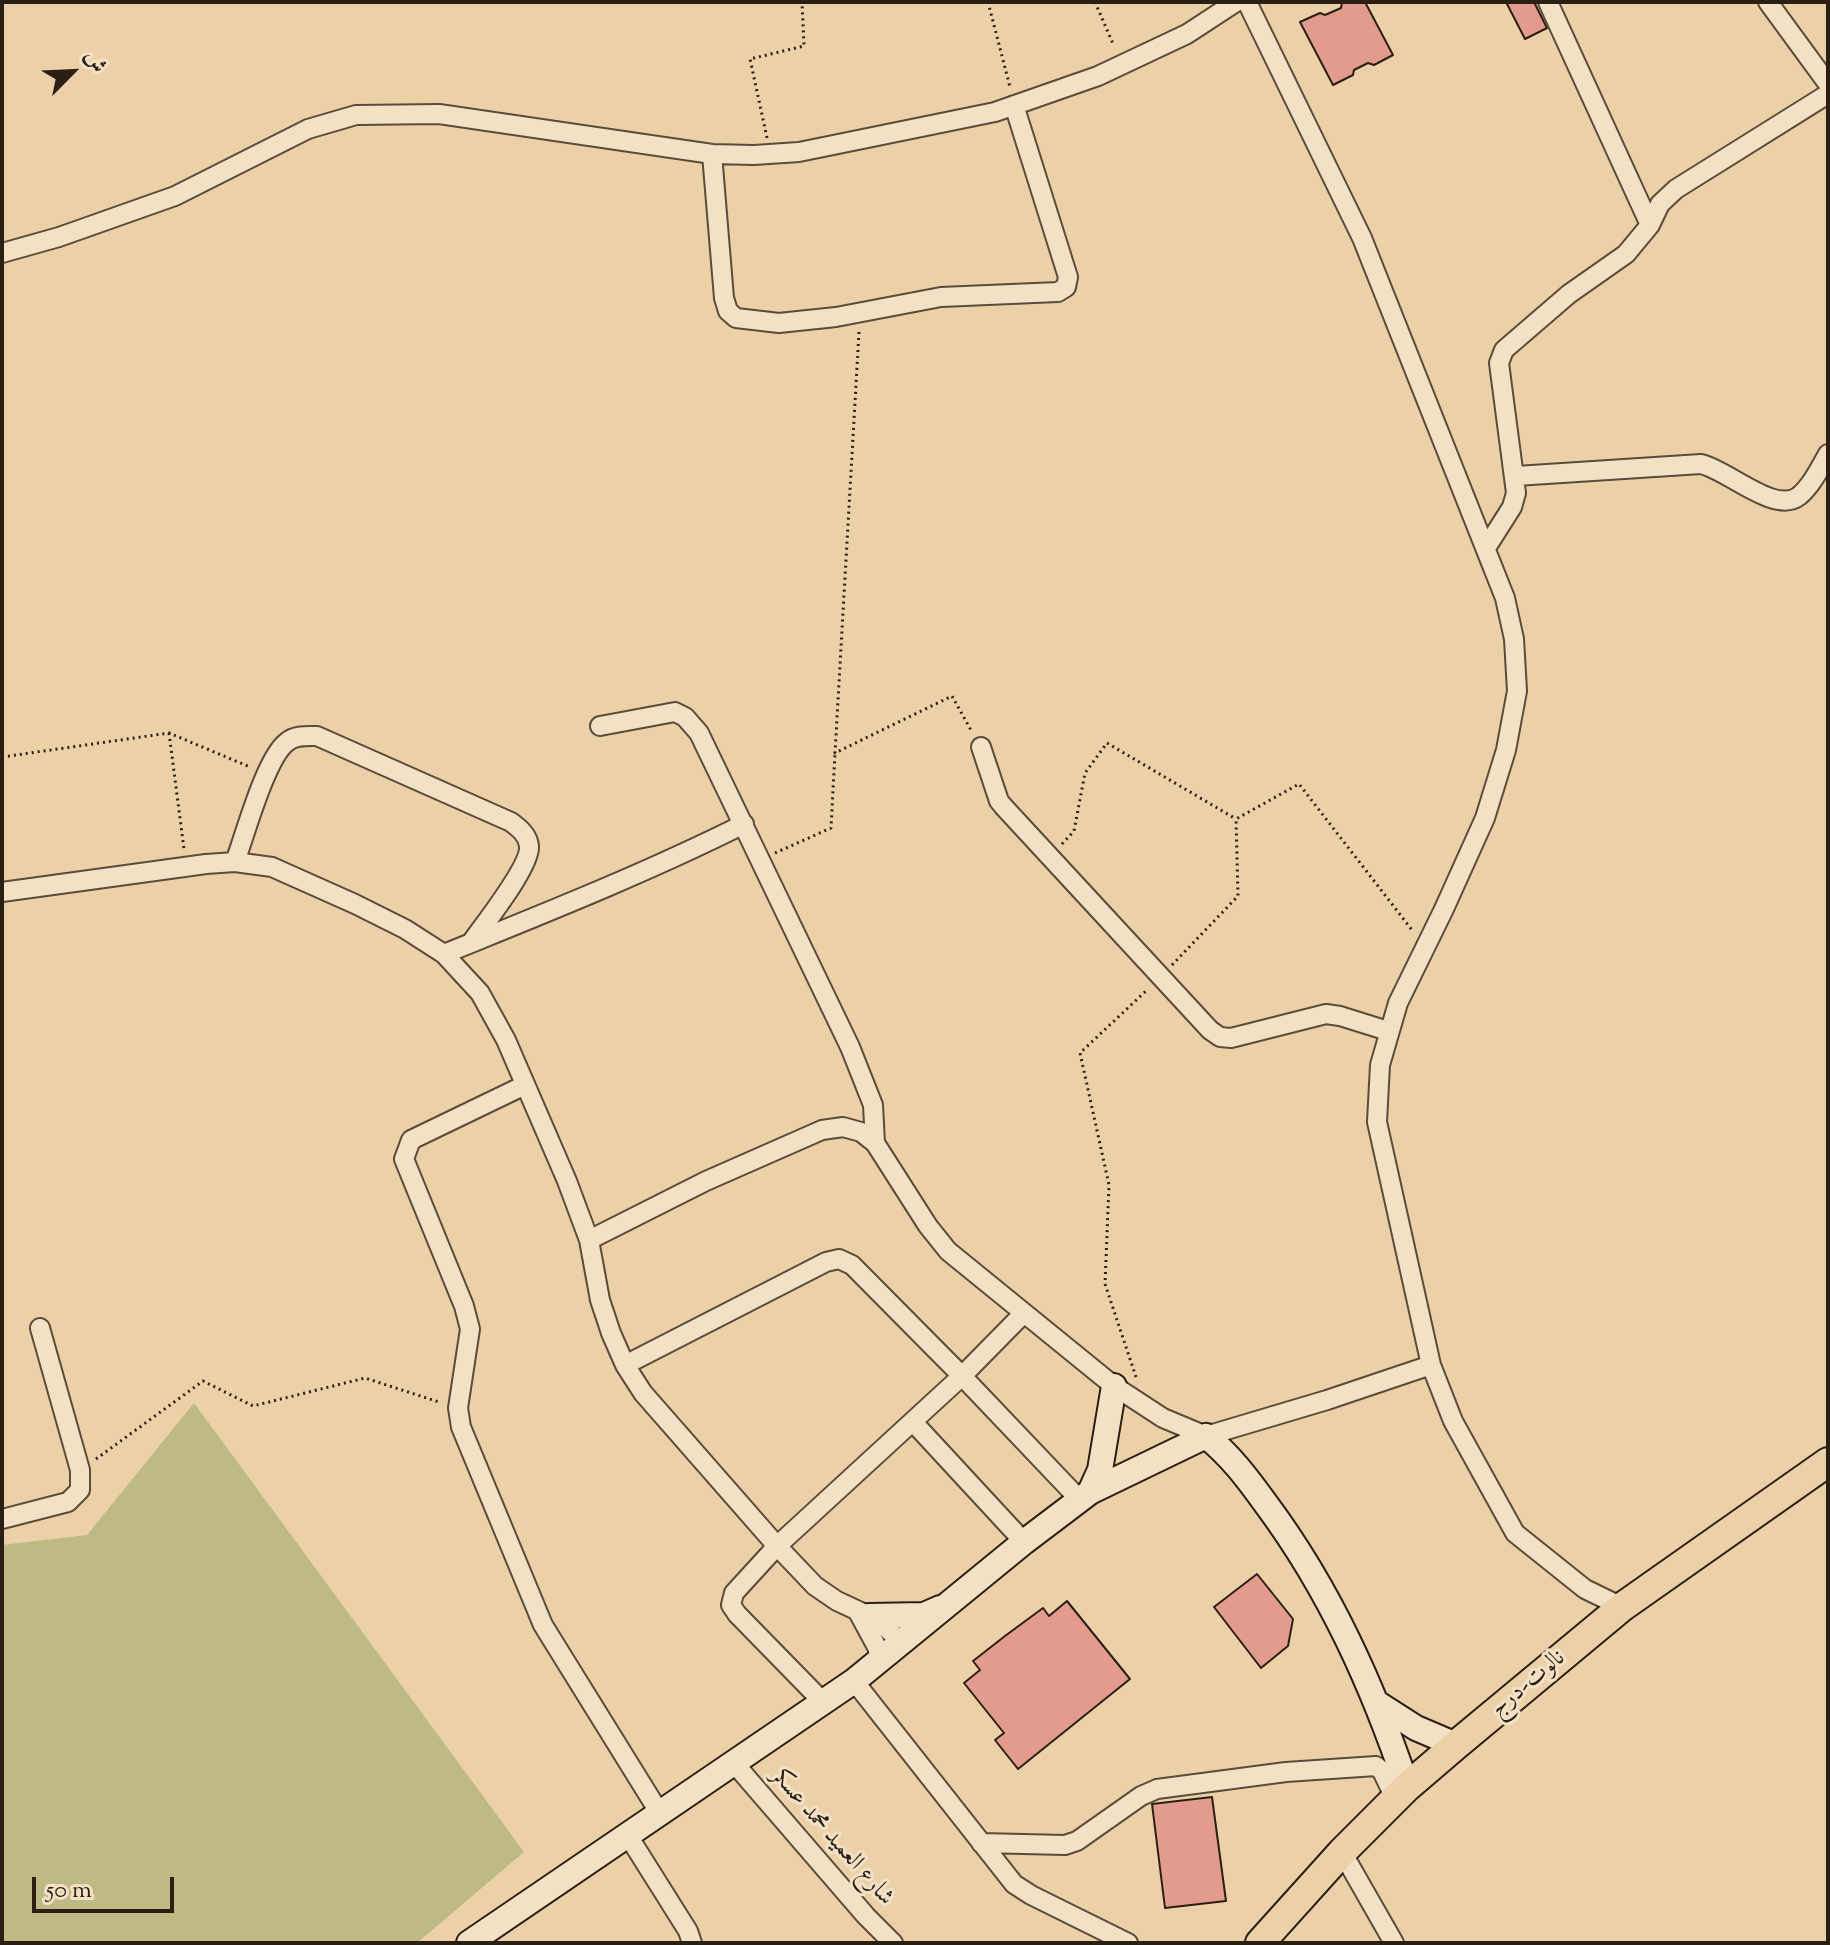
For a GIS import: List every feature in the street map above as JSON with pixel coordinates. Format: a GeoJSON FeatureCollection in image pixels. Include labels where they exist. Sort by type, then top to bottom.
{"type":"FeatureCollection","features":[{"type":"Feature","properties":{"kind":"main road","name":"نالوت-درج"},"geometry":{"type":"LineString","coordinates":[[1260,1943],[1342,1852],[1456,1745],[1622,1607],[1828,1462]]}},
{"type":"Feature","properties":{"kind":"street"},"geometry":{"type":"LineString","coordinates":[[2,253],[59,237],[175,196],[308,129],[356,115],[439,114],[712,154],[799,152],[938,125],[1014,105],[1098,76],[1187,34],[1236,2]]}},
{"type":"Feature","properties":{"kind":"street"},"geometry":{"type":"LineString","coordinates":[[1247,2],[1362,238],[1505,598],[1514,639],[1517,691],[1506,750],[1485,818],[1398,1003],[1380,1065],[1377,1122],[1431,1365],[1453,1421],[1515,1533],[1585,1589],[1622,1607]]}},
{"type":"Feature","properties":{"kind":"street"},"geometry":{"type":"LineString","coordinates":[[1548,2],[1650,225]]}},
{"type":"Feature","properties":{"kind":"street"},"geometry":{"type":"LineString","coordinates":[[1768,2],[1828,84]]}},
{"type":"Feature","properties":{"kind":"street"},"geometry":{"type":"LineString","coordinates":[[1486,548],[1512,507],[1516,493],[1499,363],[1504,350],[1569,294],[1626,254],[1650,225],[1660,204],[1676,189],[1828,94]]}},
{"type":"Feature","properties":{"kind":"street"},"geometry":{"type":"LineString","coordinates":[[712,154],[724,298],[728,311],[736,318],[779,323],[941,297],[1058,292],[1066,287],[1068,277],[1014,105]]}},
{"type":"Feature","properties":{"kind":"street"},"geometry":{"type":"LineString","coordinates":[[1516,476],[1701,464],[1713,467],[1766,497],[1784,502],[1797,497],[1808,486],[1828,454]]}},
{"type":"Feature","properties":{"kind":"street"},"geometry":{"type":"LineString","coordinates":[[600,726],[675,712],[685,717],[699,733],[868,1088],[875,1116],[875,1143]]}},
{"type":"Feature","properties":{"kind":"street"},"geometry":{"type":"LineString","coordinates":[[235,862],[274,757],[287,741],[299,736],[317,736],[511,822],[524,832],[529,845],[526,862],[471,943]]}},
{"type":"Feature","properties":{"kind":"street"},"geometry":{"type":"LineString","coordinates":[[981,747],[999,801],[1210,1030],[1220,1037],[1231,1038],[1326,1014],[1388,1031]]}},
{"type":"Feature","properties":{"kind":"street"},"geometry":{"type":"LineString","coordinates":[[444,954],[671,860],[744,824]]}},
{"type":"Feature","properties":{"kind":"street"},"geometry":{"type":"LineString","coordinates":[[2,892],[235,862],[272,867],[405,929],[444,954],[480,993],[506,1040],[589,1240],[600,1300],[625,1365],[643,1393],[815,1586],[887,1627],[902,1644]]}},
{"type":"Feature","properties":{"kind":"street"},"geometry":{"type":"LineString","coordinates":[[525,1085],[411,1140],[404,1159],[464,1306],[470,1329],[458,1408],[461,1427],[543,1625],[659,1812]]}},
{"type":"Feature","properties":{"kind":"street"},"geometry":{"type":"LineString","coordinates":[[589,1240],[706,1181],[822,1130],[843,1127],[861,1132],[875,1143],[928,1226],[948,1251],[1114,1386],[1163,1418],[1206,1436],[1225,1451],[1284,1528],[1340,1619],[1377,1703],[1402,1793]]}},
{"type":"Feature","properties":{"kind":"street"},"geometry":{"type":"LineString","coordinates":[[625,1365],[826,1262],[839,1259],[852,1265],[1085,1496]]}},
{"type":"Feature","properties":{"kind":"street"},"geometry":{"type":"LineString","coordinates":[[824,1703],[731,1605],[734,1593],[777,1546],[962,1376],[1023,1314]]}},
{"type":"Feature","properties":{"kind":"street"},"geometry":{"type":"LineString","coordinates":[[2,1519],[68,1502],[80,1490],[80,1470],[40,1328]]}},
{"type":"Feature","properties":{"kind":"street"},"geometry":{"type":"LineString","coordinates":[[469,1943],[824,1703],[881,1661],[1024,1542],[1085,1496],[1206,1436],[1431,1365]]}},
{"type":"Feature","properties":{"kind":"street"},"geometry":{"type":"LineString","coordinates":[[1085,1496],[1100,1470],[1114,1386]]}},
{"type":"Feature","properties":{"kind":"street"},"geometry":{"type":"LineString","coordinates":[[913,1422],[1024,1542]]}},
{"type":"Feature","properties":{"kind":"street"},"geometry":{"type":"LineString","coordinates":[[864,1614],[924,1615],[950,1604]]}},
{"type":"Feature","properties":{"kind":"street"},"geometry":{"type":"LineString","coordinates":[[864,1614],[881,1661]]}},
{"type":"Feature","properties":{"kind":"street"},"geometry":{"type":"LineString","coordinates":[[854,1681],[1014,1884],[1128,1943]]}},
{"type":"Feature","properties":{"kind":"street"},"geometry":{"type":"LineString","coordinates":[[1377,1703],[1416,1728],[1456,1745]]}},
{"type":"Feature","properties":{"kind":"street","name":"شارع العميد محمد عسكر"},"geometry":{"type":"LineString","coordinates":[[734,1763],[893,1943]]}},
{"type":"Feature","properties":{"kind":"street"},"geometry":{"type":"LineString","coordinates":[[981,1843],[1065,1845],[1077,1841],[1141,1796],[1157,1789],[1286,1772],[1376,1766],[1402,1793]]}},
{"type":"Feature","properties":{"kind":"street"},"geometry":{"type":"LineString","coordinates":[[627,1834],[660,1884],[692,1943]]}},
{"type":"Feature","properties":{"kind":"street"},"geometry":{"type":"LineString","coordinates":[[1342,1852],[1394,1943]]}},
{"type":"Feature","properties":{"kind":"path"},"geometry":{"type":"LineString","coordinates":[[771,154],[750,59],[804,46],[802,2]]}},
{"type":"Feature","properties":{"kind":"path"},"geometry":{"type":"LineString","coordinates":[[988,2],[1014,105]]}},
{"type":"Feature","properties":{"kind":"path"},"geometry":{"type":"LineString","coordinates":[[1095,2],[1122,64]]}},
{"type":"Feature","properties":{"kind":"path"},"geometry":{"type":"LineString","coordinates":[[761,859],[831,828],[861,312]]}},
{"type":"Feature","properties":{"kind":"path"},"geometry":{"type":"LineString","coordinates":[[835,753],[952,696],[981,747]]}},
{"type":"Feature","properties":{"kind":"path"},"geometry":{"type":"LineString","coordinates":[[2,757],[169,733],[267,774]]}},
{"type":"Feature","properties":{"kind":"path"},"geometry":{"type":"LineString","coordinates":[[169,733],[186,867]]}},
{"type":"Feature","properties":{"kind":"path"},"geometry":{"type":"LineString","coordinates":[[1050,857],[1074,831],[1085,773],[1107,743],[1236,819]]}},
{"type":"Feature","properties":{"kind":"path"},"geometry":{"type":"LineString","coordinates":[[1236,819],[1299,784],[1425,947]]}},
{"type":"Feature","properties":{"kind":"path"},"geometry":{"type":"LineString","coordinates":[[1146,1407],[1105,1284],[1109,1185],[1080,1053],[1161,977],[1238,896],[1236,819]]}},
{"type":"Feature","properties":{"kind":"path"},"geometry":{"type":"LineString","coordinates":[[80,1470],[203,1381],[253,1406],[365,1378],[458,1408]]}},
{"type":"Feature","properties":{"kind":"shaded area"},"geometry":{"type":"Polygon","coordinates":[[[194,1403],[524,1852],[417,1943],[2,1943],[2,1545],[87,1535],[194,1403]]]}},
{"type":"Feature","properties":{"kind":"building"},"geometry":{"type":"Polygon","coordinates":[[[1342,2],[1365,2],[1393,55],[1374,65],[1368,63],[1354,70],[1353,75],[1333,85],[1300,22],[1341,8],[1342,2]]]}},
{"type":"Feature","properties":{"kind":"building"},"geometry":{"type":"Polygon","coordinates":[[[1506,2],[1534,2],[1547,28],[1525,39],[1506,2]]]}},
{"type":"Feature","properties":{"kind":"building"},"geometry":{"type":"Polygon","coordinates":[[[1257,1574],[1293,1619],[1288,1646],[1261,1668],[1214,1607],[1257,1574]]]}},
{"type":"Feature","properties":{"kind":"building"},"geometry":{"type":"Polygon","coordinates":[[[1067,1601],[1130,1679],[1018,1769],[995,1740],[1004,1733],[964,1683],[980,1670],[973,1661],[1043,1608],[1049,1616],[1067,1601]]]}},
{"type":"Feature","properties":{"kind":"building"},"geometry":{"type":"Polygon","coordinates":[[[1212,1797],[1226,1901],[1165,1908],[1152,1804],[1212,1797]]]}}]}
